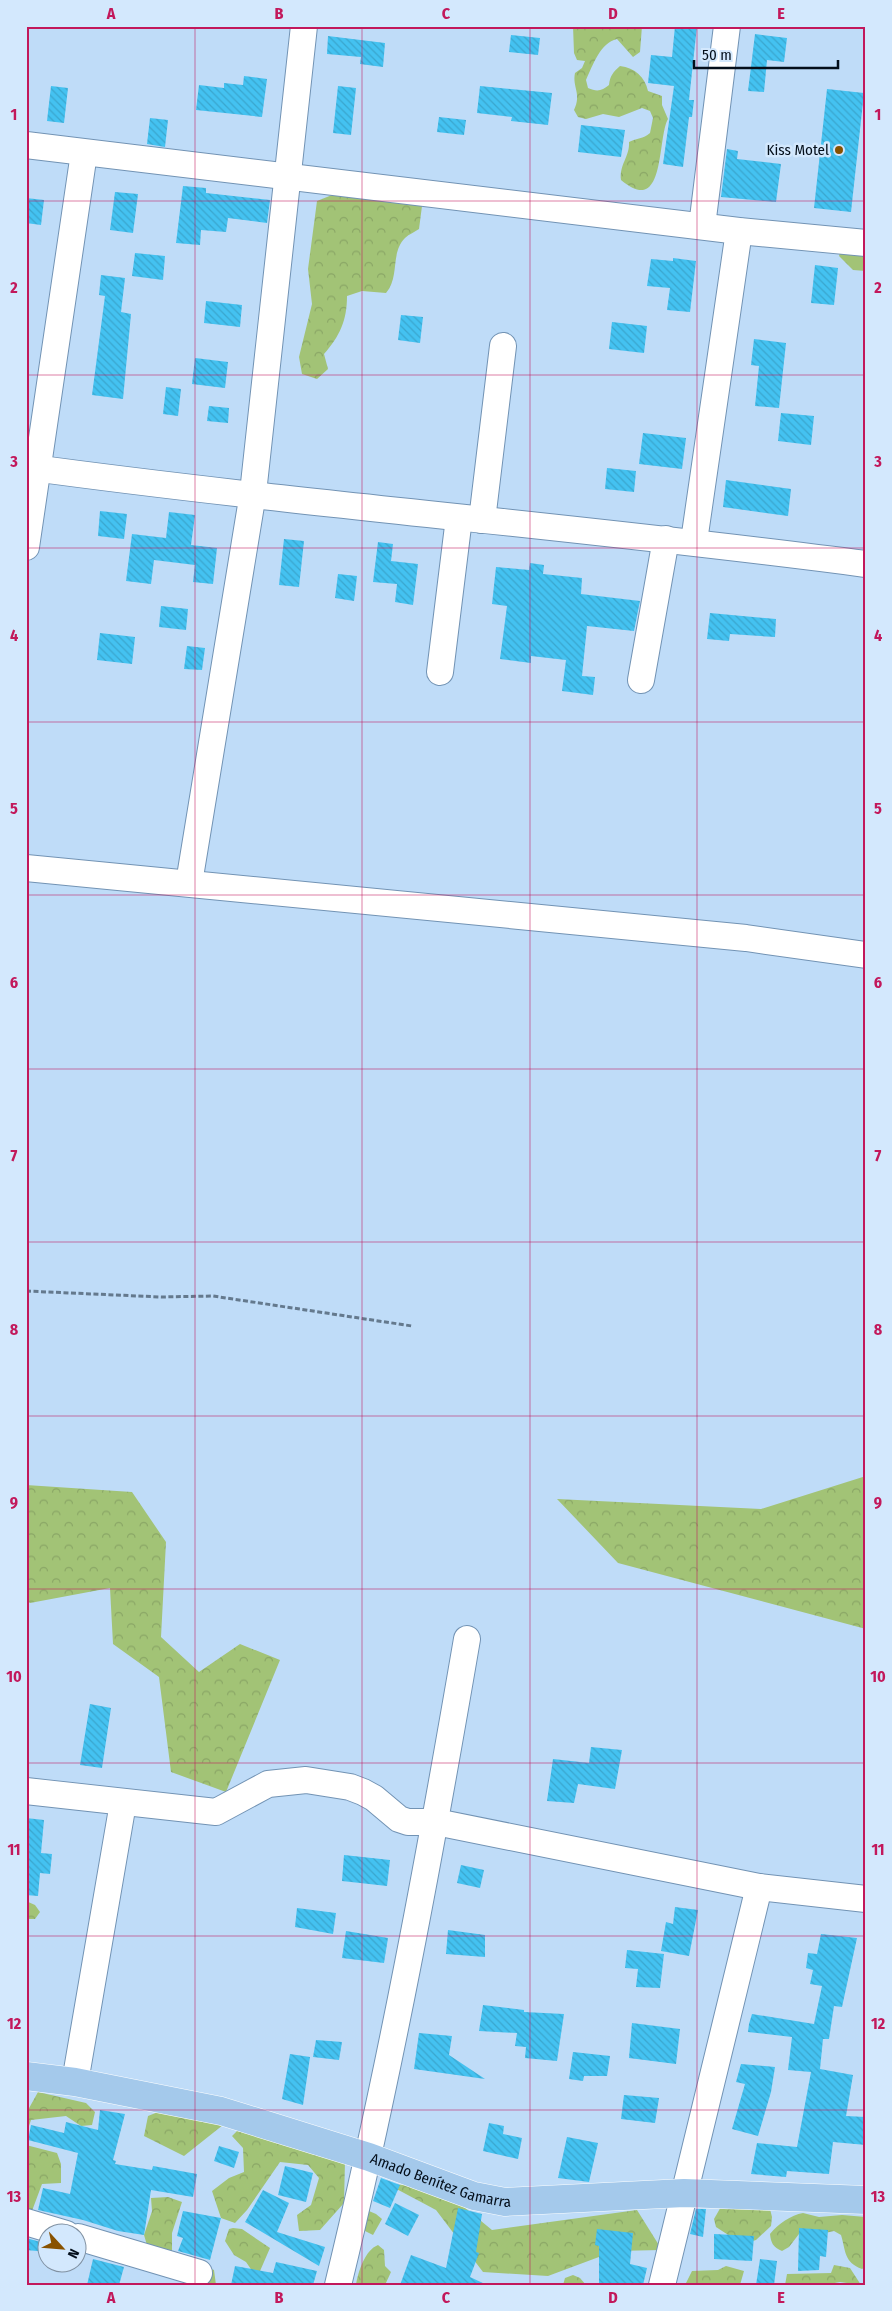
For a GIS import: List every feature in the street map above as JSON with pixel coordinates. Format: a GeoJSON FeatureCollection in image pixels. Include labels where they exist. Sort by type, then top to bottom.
{"type":"FeatureCollection","features":[{"type":"Feature","properties":{"kind":"main road","name":"Amado Benítez Gamarra"},"geometry":{"type":"LineString","coordinates":[[27,2080],[75,2082],[221,2111],[369,2157],[474,2196],[505,2202],[684,2193],[866,2200]]}},
{"type":"Feature","properties":{"kind":"street"},"geometry":{"type":"LineString","coordinates":[[188,883],[253,494],[304,26]]}},
{"type":"Feature","properties":{"kind":"street"},"geometry":{"type":"LineString","coordinates":[[702,226],[727,26]]}},
{"type":"Feature","properties":{"kind":"street"},"geometry":{"type":"LineString","coordinates":[[26,145],[739,231],[866,243]]}},
{"type":"Feature","properties":{"kind":"street"},"geometry":{"type":"LineString","coordinates":[[26,548],[32,468],[84,153]]}},
{"type":"Feature","properties":{"kind":"street"},"geometry":{"type":"LineString","coordinates":[[694,542],[739,231]]}},
{"type":"Feature","properties":{"kind":"street"},"geometry":{"type":"LineString","coordinates":[[440,672],[503,346]]}},
{"type":"Feature","properties":{"kind":"street"},"geometry":{"type":"LineString","coordinates":[[32,468],[471,519],[666,538],[866,564]]}},
{"type":"Feature","properties":{"kind":"street"},"geometry":{"type":"LineString","coordinates":[[641,680],[666,538]]}},
{"type":"Feature","properties":{"kind":"street"},"geometry":{"type":"LineString","coordinates":[[26,868],[746,938],[866,955]]}},
{"type":"Feature","properties":{"kind":"street"},"geometry":{"type":"LineString","coordinates":[[338,2285],[369,2157],[436,1822],[467,1639]]}},
{"type":"Feature","properties":{"kind":"street"},"geometry":{"type":"LineString","coordinates":[[26,1791],[216,1812],[268,1784],[306,1780],[350,1787],[363,1792],[374,1798],[399,1819],[408,1822],[436,1822],[759,1887],[866,1899]]}},
{"type":"Feature","properties":{"kind":"street"},"geometry":{"type":"LineString","coordinates":[[75,2082],[123,1803]]}},
{"type":"Feature","properties":{"kind":"street"},"geometry":{"type":"LineString","coordinates":[[662,2285],[759,1887]]}},
{"type":"Feature","properties":{"kind":"street"},"geometry":{"type":"LineString","coordinates":[[26,2222],[38,2226]]}},
{"type":"Feature","properties":{"kind":"street"},"geometry":{"type":"LineString","coordinates":[[88,2240],[199,2273]]}},
{"type":"Feature","properties":{"kind":"path"},"geometry":{"type":"LineString","coordinates":[[26,1291],[152,1297],[213,1296],[412,1326]]}},
{"type":"Feature","properties":{"kind":"green space"},"geometry":{"type":"Polygon","coordinates":[[[573,26],[642,26],[640,52],[633,57],[617,39],[611,41],[594,61],[586,80],[588,88],[602,90],[609,85],[611,77],[620,66],[625,67],[635,71],[642,77],[648,91],[662,96],[662,105],[668,119],[657,171],[653,182],[646,189],[635,189],[621,180],[621,175],[629,142],[650,133],[653,118],[650,111],[642,108],[619,117],[603,114],[586,119],[578,117],[574,110],[577,95],[574,78],[575,73],[582,68],[585,61],[577,60],[574,53],[573,26]]]}},
{"type":"Feature","properties":{"kind":"green space"},"geometry":{"type":"Polygon","coordinates":[[[332,195],[413,197],[422,206],[419,229],[400,244],[393,280],[386,293],[362,291],[347,296],[346,313],[342,327],[324,354],[328,369],[317,379],[302,374],[299,357],[312,304],[308,269],[317,201],[332,195]]]}},
{"type":"Feature","properties":{"kind":"green space"},"geometry":{"type":"Polygon","coordinates":[[[866,245],[866,271],[853,270],[839,256],[840,252],[866,245]]]}},
{"type":"Feature","properties":{"kind":"green space"},"geometry":{"type":"Polygon","coordinates":[[[866,1476],[866,1629],[618,1563],[557,1499],[761,1509],[866,1476]]]}},
{"type":"Feature","properties":{"kind":"green space"},"geometry":{"type":"Polygon","coordinates":[[[26,1485],[132,1492],[166,1542],[161,1637],[199,1672],[240,1644],[280,1660],[226,1792],[171,1772],[159,1677],[113,1644],[110,1588],[30,1603],[26,1600],[26,1485]]]}},
{"type":"Feature","properties":{"kind":"green space"},"geometry":{"type":"Polygon","coordinates":[[[26,1901],[35,1905],[40,1912],[35,1919],[26,1919],[26,1901]]]}},
{"type":"Feature","properties":{"kind":"green space"},"geometry":{"type":"Polygon","coordinates":[[[38,2092],[86,2103],[95,2112],[92,2125],[81,2126],[66,2116],[31,2120],[26,2135],[28,2110],[38,2092]]]}},
{"type":"Feature","properties":{"kind":"green space"},"geometry":{"type":"Polygon","coordinates":[[[163,2110],[223,2125],[184,2156],[144,2136],[148,2116],[163,2110]]]}},
{"type":"Feature","properties":{"kind":"green space"},"geometry":{"type":"Polygon","coordinates":[[[242,2126],[345,2161],[344,2203],[320,2230],[299,2231],[297,2215],[311,2205],[319,2178],[308,2165],[280,2162],[247,2210],[235,2223],[221,2218],[212,2191],[229,2178],[244,2172],[243,2148],[232,2136],[242,2126]]]}},
{"type":"Feature","properties":{"kind":"green space"},"geometry":{"type":"Polygon","coordinates":[[[26,2145],[57,2153],[61,2164],[61,2183],[42,2184],[29,2219],[26,2218],[26,2145]]]}},
{"type":"Feature","properties":{"kind":"green space"},"geometry":{"type":"Polygon","coordinates":[[[436,2184],[492,2230],[637,2210],[662,2250],[615,2251],[548,2276],[483,2272],[436,2210],[389,2185],[436,2184]]]}},
{"type":"Feature","properties":{"kind":"green space"},"geometry":{"type":"Polygon","coordinates":[[[168,2197],[182,2202],[172,2233],[172,2254],[214,2270],[216,2285],[192,2281],[152,2262],[144,2235],[152,2211],[151,2198],[168,2197]]]}},
{"type":"Feature","properties":{"kind":"green space"},"geometry":{"type":"Polygon","coordinates":[[[722,2205],[770,2209],[772,2217],[771,2226],[756,2240],[747,2243],[736,2240],[716,2227],[714,2219],[722,2205]]]}},
{"type":"Feature","properties":{"kind":"green space"},"geometry":{"type":"Polygon","coordinates":[[[369,2211],[382,2219],[373,2235],[361,2229],[369,2211]]]}},
{"type":"Feature","properties":{"kind":"green space"},"geometry":{"type":"Polygon","coordinates":[[[803,2213],[819,2217],[842,2215],[866,2217],[866,2267],[862,2269],[849,2260],[841,2235],[834,2231],[816,2235],[799,2234],[789,2247],[782,2251],[776,2248],[770,2234],[785,2220],[803,2213]]]}},
{"type":"Feature","properties":{"kind":"green space"},"geometry":{"type":"Polygon","coordinates":[[[229,2229],[242,2229],[270,2248],[257,2278],[246,2262],[234,2255],[225,2241],[229,2229]]]}},
{"type":"Feature","properties":{"kind":"green space"},"geometry":{"type":"Polygon","coordinates":[[[378,2245],[384,2250],[385,2266],[391,2272],[385,2285],[356,2285],[360,2268],[366,2256],[378,2245]]]}},
{"type":"Feature","properties":{"kind":"green space"},"geometry":{"type":"Polygon","coordinates":[[[834,2265],[850,2268],[861,2285],[840,2282],[824,2285],[785,2285],[787,2274],[831,2273],[834,2265]]]}},
{"type":"Feature","properties":{"kind":"green space"},"geometry":{"type":"Polygon","coordinates":[[[726,2266],[744,2271],[740,2285],[685,2285],[692,2271],[718,2270],[726,2266]]]}},
{"type":"Feature","properties":{"kind":"green space"},"geometry":{"type":"Polygon","coordinates":[[[573,2275],[580,2278],[586,2285],[563,2285],[565,2278],[573,2275]]]}},
{"type":"Feature","properties":{"kind":"building"},"geometry":{"type":"Polygon","coordinates":[[[675,26],[697,26],[689,100],[694,100],[692,117],[689,117],[683,167],[663,164],[674,86],[648,83],[651,55],[672,57],[675,26]]]}},
{"type":"Feature","properties":{"kind":"building"},"geometry":{"type":"Polygon","coordinates":[[[755,34],[787,38],[784,62],[767,60],[764,92],[748,91],[755,34]]]}},
{"type":"Feature","properties":{"kind":"building"},"geometry":{"type":"Polygon","coordinates":[[[511,35],[540,38],[538,55],[509,52],[511,35]]]}},
{"type":"Feature","properties":{"kind":"building"},"geometry":{"type":"Polygon","coordinates":[[[328,36],[385,43],[383,67],[360,64],[361,57],[327,54],[328,36]]]}},
{"type":"Feature","properties":{"kind":"building"},"geometry":{"type":"Polygon","coordinates":[[[244,76],[267,79],[262,117],[196,110],[199,85],[224,88],[224,83],[243,85],[244,76]]]}},
{"type":"Feature","properties":{"kind":"building"},"geometry":{"type":"Polygon","coordinates":[[[51,86],[68,88],[64,123],[47,121],[51,86]]]}},
{"type":"Feature","properties":{"kind":"building"},"geometry":{"type":"Polygon","coordinates":[[[338,86],[356,88],[351,135],[333,133],[338,86]]]}},
{"type":"Feature","properties":{"kind":"building"},"geometry":{"type":"Polygon","coordinates":[[[480,86],[552,93],[548,125],[511,121],[512,117],[477,113],[480,86]]]}},
{"type":"Feature","properties":{"kind":"building","name":"Kiss Motel"},"geometry":{"type":"Polygon","coordinates":[[[827,89],[864,93],[851,212],[814,208],[827,89]]]}},
{"type":"Feature","properties":{"kind":"building"},"geometry":{"type":"Polygon","coordinates":[[[439,117],[466,120],[464,135],[437,132],[439,117]]]}},
{"type":"Feature","properties":{"kind":"building"},"geometry":{"type":"Polygon","coordinates":[[[150,118],[168,120],[165,147],[147,144],[150,118]]]}},
{"type":"Feature","properties":{"kind":"building"},"geometry":{"type":"Polygon","coordinates":[[[581,125],[625,130],[621,157],[578,152],[581,125]]]}},
{"type":"Feature","properties":{"kind":"building"},"geometry":{"type":"Polygon","coordinates":[[[727,149],[738,151],[737,159],[781,164],[776,202],[721,197],[727,149]]]}},
{"type":"Feature","properties":{"kind":"building"},"geometry":{"type":"Polygon","coordinates":[[[183,186],[206,188],[206,193],[270,200],[267,223],[228,218],[226,232],[201,230],[200,245],[176,243],[183,186]]]}},
{"type":"Feature","properties":{"kind":"building"},"geometry":{"type":"Polygon","coordinates":[[[115,192],[138,194],[133,233],[110,230],[115,192]]]}},
{"type":"Feature","properties":{"kind":"building"},"geometry":{"type":"Polygon","coordinates":[[[26,198],[44,200],[41,225],[26,223],[26,198]]]}},
{"type":"Feature","properties":{"kind":"building"},"geometry":{"type":"Polygon","coordinates":[[[135,253],[165,256],[163,280],[132,276],[135,253]]]}},
{"type":"Feature","properties":{"kind":"building"},"geometry":{"type":"Polygon","coordinates":[[[673,258],[696,261],[690,312],[667,310],[670,288],[647,286],[651,259],[673,261],[673,258]]]}},
{"type":"Feature","properties":{"kind":"building"},"geometry":{"type":"Polygon","coordinates":[[[815,265],[838,268],[834,305],[811,303],[815,265]]]}},
{"type":"Feature","properties":{"kind":"building"},"geometry":{"type":"Polygon","coordinates":[[[101,275],[125,278],[121,312],[131,314],[123,399],[92,395],[105,296],[99,295],[101,275]]]}},
{"type":"Feature","properties":{"kind":"building"},"geometry":{"type":"Polygon","coordinates":[[[206,301],[242,305],[240,327],[204,323],[206,301]]]}},
{"type":"Feature","properties":{"kind":"building"},"geometry":{"type":"Polygon","coordinates":[[[401,315],[423,317],[420,343],[398,340],[401,315]]]}},
{"type":"Feature","properties":{"kind":"building"},"geometry":{"type":"Polygon","coordinates":[[[612,322],[647,326],[644,353],[609,349],[612,322]]]}},
{"type":"Feature","properties":{"kind":"building"},"geometry":{"type":"Polygon","coordinates":[[[754,339],[786,343],[779,408],[755,406],[759,366],[751,365],[754,339]]]}},
{"type":"Feature","properties":{"kind":"building"},"geometry":{"type":"Polygon","coordinates":[[[195,358],[228,362],[225,388],[192,384],[195,358]]]}},
{"type":"Feature","properties":{"kind":"building"},"geometry":{"type":"Polygon","coordinates":[[[166,387],[181,389],[178,416],[163,414],[166,387]]]}},
{"type":"Feature","properties":{"kind":"building"},"geometry":{"type":"Polygon","coordinates":[[[209,406],[229,408],[228,423],[207,421],[209,406]]]}},
{"type":"Feature","properties":{"kind":"building"},"geometry":{"type":"Polygon","coordinates":[[[781,413],[814,416],[811,445],[778,441],[781,413]]]}},
{"type":"Feature","properties":{"kind":"building"},"geometry":{"type":"Polygon","coordinates":[[[643,433],[686,438],[682,469],[639,464],[643,433]]]}},
{"type":"Feature","properties":{"kind":"building"},"geometry":{"type":"Polygon","coordinates":[[[607,468],[636,471],[634,492],[605,489],[607,468]]]}},
{"type":"Feature","properties":{"kind":"building"},"geometry":{"type":"Polygon","coordinates":[[[726,480],[791,489],[788,516],[723,507],[726,480]]]}},
{"type":"Feature","properties":{"kind":"building"},"geometry":{"type":"Polygon","coordinates":[[[100,511],[127,514],[124,539],[98,536],[100,511]]]}},
{"type":"Feature","properties":{"kind":"building"},"geometry":{"type":"Polygon","coordinates":[[[169,512],[195,515],[191,545],[217,548],[213,584],[193,582],[195,565],[154,560],[151,584],[126,581],[132,534],[166,538],[169,512]]]}},
{"type":"Feature","properties":{"kind":"building"},"geometry":{"type":"Polygon","coordinates":[[[284,539],[304,541],[299,587],[279,585],[284,539]]]}},
{"type":"Feature","properties":{"kind":"building"},"geometry":{"type":"Polygon","coordinates":[[[378,542],[393,544],[391,561],[418,564],[413,605],[395,602],[397,584],[373,582],[378,542]]]}},
{"type":"Feature","properties":{"kind":"building"},"geometry":{"type":"Polygon","coordinates":[[[530,563],[544,565],[543,574],[582,578],[581,594],[640,601],[634,631],[587,626],[582,676],[595,677],[593,695],[562,691],[566,660],[531,656],[531,663],[500,659],[507,606],[492,604],[496,567],[529,570],[530,563]]]}},
{"type":"Feature","properties":{"kind":"building"},"geometry":{"type":"Polygon","coordinates":[[[338,574],[357,576],[354,601],[335,598],[338,574]]]}},
{"type":"Feature","properties":{"kind":"building"},"geometry":{"type":"Polygon","coordinates":[[[161,606],[188,609],[186,630],[159,627],[161,606]]]}},
{"type":"Feature","properties":{"kind":"building"},"geometry":{"type":"Polygon","coordinates":[[[710,613],[776,619],[775,637],[730,634],[729,641],[707,639],[710,613]]]}},
{"type":"Feature","properties":{"kind":"building"},"geometry":{"type":"Polygon","coordinates":[[[100,633],[135,637],[132,664],[97,660],[100,633]]]}},
{"type":"Feature","properties":{"kind":"building"},"geometry":{"type":"Polygon","coordinates":[[[187,646],[205,648],[202,670],[184,669],[187,646]]]}},
{"type":"Feature","properties":{"kind":"building"},"geometry":{"type":"Polygon","coordinates":[[[90,1704],[111,1708],[102,1768],[80,1765],[90,1704]]]}},
{"type":"Feature","properties":{"kind":"building"},"geometry":{"type":"Polygon","coordinates":[[[591,1747],[622,1750],[615,1789],[578,1784],[574,1803],[547,1801],[553,1759],[589,1763],[591,1747]]]}},
{"type":"Feature","properties":{"kind":"building"},"geometry":{"type":"Polygon","coordinates":[[[26,1818],[44,1820],[41,1853],[52,1854],[50,1874],[40,1873],[38,1896],[26,1895],[26,1818]]]}},
{"type":"Feature","properties":{"kind":"building"},"geometry":{"type":"Polygon","coordinates":[[[344,1855],[390,1860],[387,1886],[342,1881],[344,1855]]]}},
{"type":"Feature","properties":{"kind":"building"},"geometry":{"type":"Polygon","coordinates":[[[461,1865],[484,1870],[480,1888],[457,1883],[461,1865]]]}},
{"type":"Feature","properties":{"kind":"building"},"geometry":{"type":"Polygon","coordinates":[[[675,1907],[698,1910],[689,1956],[661,1951],[666,1922],[673,1924],[675,1907]]]}},
{"type":"Feature","properties":{"kind":"building"},"geometry":{"type":"Polygon","coordinates":[[[297,1908],[336,1913],[333,1934],[295,1927],[297,1908]]]}},
{"type":"Feature","properties":{"kind":"building"},"geometry":{"type":"Polygon","coordinates":[[[448,1930],[485,1935],[485,1957],[446,1954],[448,1930]]]}},
{"type":"Feature","properties":{"kind":"building"},"geometry":{"type":"Polygon","coordinates":[[[346,1931],[388,1938],[384,1963],[342,1958],[346,1931]]]}},
{"type":"Feature","properties":{"kind":"building"},"geometry":{"type":"Polygon","coordinates":[[[821,1934],[857,1938],[842,2007],[834,2006],[829,2039],[823,2039],[820,2069],[853,2075],[846,2116],[866,2117],[866,2145],[833,2142],[829,2174],[787,2171],[786,2177],[751,2174],[757,2143],[797,2147],[811,2072],[788,2070],[792,2037],[748,2032],[749,2024],[752,2014],[814,2024],[822,1986],[810,1984],[813,1970],[806,1968],[808,1953],[817,1954],[821,1934]]]}},
{"type":"Feature","properties":{"kind":"building"},"geometry":{"type":"Polygon","coordinates":[[[627,1950],[664,1954],[660,1988],[636,1987],[638,1969],[625,1968],[627,1950]]]}},
{"type":"Feature","properties":{"kind":"building"},"geometry":{"type":"Polygon","coordinates":[[[483,2005],[524,2010],[524,2012],[564,2014],[557,2061],[525,2058],[526,2047],[515,2046],[517,2033],[479,2031],[483,2005]]]}},
{"type":"Feature","properties":{"kind":"building"},"geometry":{"type":"Polygon","coordinates":[[[632,2023],[680,2029],[676,2064],[629,2058],[632,2023]]]}},
{"type":"Feature","properties":{"kind":"building"},"geometry":{"type":"Polygon","coordinates":[[[419,2033],[452,2036],[449,2055],[485,2079],[414,2069],[419,2033]]]}},
{"type":"Feature","properties":{"kind":"building"},"geometry":{"type":"Polygon","coordinates":[[[316,2040],[342,2042],[339,2060],[313,2057],[316,2040]]]}},
{"type":"Feature","properties":{"kind":"building"},"geometry":{"type":"Polygon","coordinates":[[[573,2052],[610,2056],[607,2076],[584,2076],[583,2081],[569,2079],[573,2052]]]}},
{"type":"Feature","properties":{"kind":"building"},"geometry":{"type":"Polygon","coordinates":[[[290,2054],[310,2057],[303,2105],[282,2099],[290,2054]]]}},
{"type":"Feature","properties":{"kind":"building"},"geometry":{"type":"Polygon","coordinates":[[[741,2064],[775,2067],[771,2092],[758,2136],[732,2129],[745,2084],[736,2082],[741,2064]]]}},
{"type":"Feature","properties":{"kind":"building"},"geometry":{"type":"Polygon","coordinates":[[[624,2095],[659,2098],[655,2123],[621,2119],[624,2095]]]}},
{"type":"Feature","properties":{"kind":"building"},"geometry":{"type":"Polygon","coordinates":[[[100,2110],[125,2114],[113,2160],[116,2161],[115,2164],[152,2170],[153,2166],[197,2174],[193,2197],[151,2190],[144,2235],[118,2231],[83,2220],[38,2210],[43,2188],[70,2194],[78,2153],[28,2140],[31,2125],[64,2133],[66,2122],[98,2130],[100,2110]]]}},
{"type":"Feature","properties":{"kind":"building"},"geometry":{"type":"Polygon","coordinates":[[[489,2123],[504,2126],[503,2134],[522,2138],[518,2159],[483,2151],[489,2123]]]}},
{"type":"Feature","properties":{"kind":"building"},"geometry":{"type":"Polygon","coordinates":[[[567,2137],[598,2143],[589,2182],[558,2178],[567,2137]]]}},
{"type":"Feature","properties":{"kind":"building"},"geometry":{"type":"Polygon","coordinates":[[[219,2146],[239,2152],[234,2168],[214,2161],[219,2146]]]}},
{"type":"Feature","properties":{"kind":"building"},"geometry":{"type":"Polygon","coordinates":[[[285,2166],[313,2173],[306,2202],[278,2195],[285,2166]]]}},
{"type":"Feature","properties":{"kind":"building"},"geometry":{"type":"Polygon","coordinates":[[[381,2178],[400,2185],[390,2208],[373,2201],[381,2178]]]}},
{"type":"Feature","properties":{"kind":"building"},"geometry":{"type":"Polygon","coordinates":[[[263,2190],[289,2203],[277,2232],[325,2247],[319,2266],[245,2222],[263,2190]]]}},
{"type":"Feature","properties":{"kind":"building"},"geometry":{"type":"Polygon","coordinates":[[[395,2203],[419,2215],[408,2236],[385,2224],[395,2203]]]}},
{"type":"Feature","properties":{"kind":"building"},"geometry":{"type":"Polygon","coordinates":[[[458,2208],[482,2214],[476,2252],[479,2253],[470,2277],[487,2285],[400,2285],[411,2255],[446,2268],[458,2208]]]}},
{"type":"Feature","properties":{"kind":"building"},"geometry":{"type":"Polygon","coordinates":[[[696,2209],[706,2209],[703,2237],[690,2234],[696,2209]]]}},
{"type":"Feature","properties":{"kind":"building"},"geometry":{"type":"Polygon","coordinates":[[[183,2211],[221,2218],[210,2260],[178,2251],[183,2238],[177,2236],[183,2211]]]}},
{"type":"Feature","properties":{"kind":"building"},"geometry":{"type":"Polygon","coordinates":[[[799,2228],[828,2230],[826,2257],[820,2256],[819,2270],[798,2271],[799,2228]]]}},
{"type":"Feature","properties":{"kind":"building"},"geometry":{"type":"Polygon","coordinates":[[[597,2229],[633,2233],[630,2264],[647,2268],[643,2285],[599,2283],[599,2246],[595,2245],[597,2229]]]}},
{"type":"Feature","properties":{"kind":"building"},"geometry":{"type":"Polygon","coordinates":[[[714,2234],[754,2236],[752,2261],[714,2259],[714,2234]]]}},
{"type":"Feature","properties":{"kind":"building"},"geometry":{"type":"Polygon","coordinates":[[[26,2238],[38,2241],[38,2251],[26,2250],[26,2238]]]}},
{"type":"Feature","properties":{"kind":"building"},"geometry":{"type":"Polygon","coordinates":[[[93,2259],[124,2267],[119,2285],[87,2285],[93,2259]]]}},
{"type":"Feature","properties":{"kind":"building"},"geometry":{"type":"Polygon","coordinates":[[[760,2259],[777,2261],[774,2285],[756,2285],[760,2259]]]}},
{"type":"Feature","properties":{"kind":"building"},"geometry":{"type":"Polygon","coordinates":[[[276,2262],[317,2271],[313,2285],[231,2285],[235,2266],[273,2273],[276,2262]]]}},
{"type":"Feature","properties":{"kind":"place","name":"Kiss Motel"},"geometry":{"type":"Point","coordinates":[839,150]}}]}
